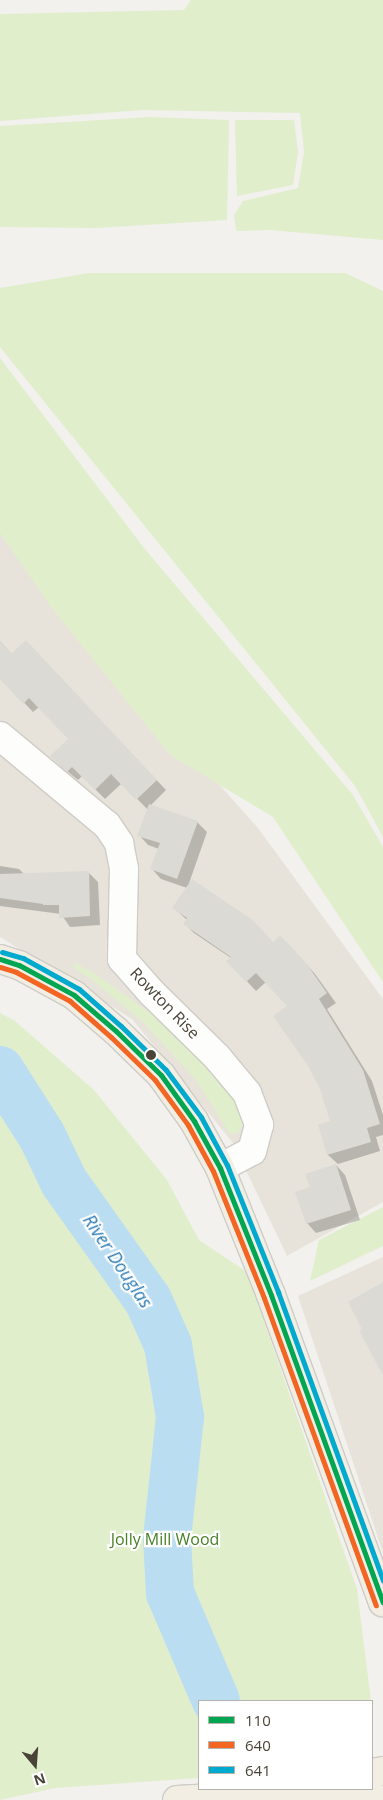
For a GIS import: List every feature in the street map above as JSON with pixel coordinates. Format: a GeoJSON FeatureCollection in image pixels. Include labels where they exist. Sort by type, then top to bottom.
{"type":"FeatureCollection","features":[{"type":"Feature","properties":{"kind":"main road"},"geometry":{"type":"LineString","coordinates":[[0,958],[18,965],[74,994],[116,1030],[162,1075],[194,1122],[220,1168],[271,1295],[383,1602]]}},
{"type":"Feature","properties":{"kind":"main road"},"geometry":{"type":"LineString","coordinates":[[177,1800],[300,1791],[383,1800]]}},
{"type":"Feature","properties":{"kind":"street","name":"Rowton Rise"},"geometry":{"type":"LineString","coordinates":[[0,736],[107,825],[119,843],[124,869],[122,959],[151,992],[217,1057],[247,1092],[259,1125],[252,1151],[220,1168]]}},
{"type":"Feature","properties":{"kind":"shaded area"},"geometry":{"type":"Polygon","coordinates":[[[0,523],[110,662],[258,828],[383,999],[383,1202],[287,1256],[233,1143],[132,1019],[0,937],[0,523]]]}},
{"type":"Feature","properties":{"kind":"shaded area"},"geometry":{"type":"Polygon","coordinates":[[[383,1257],[383,1553],[298,1296],[383,1257]]]}},
{"type":"Feature","properties":{"kind":"green space"},"geometry":{"type":"Polygon","coordinates":[[[191,0],[383,0],[383,240],[270,230],[236,231],[234,215],[243,201],[298,188],[304,152],[300,113],[142,110],[0,121],[0,14],[184,10],[191,0]]]}},
{"type":"Feature","properties":{"kind":"green space"},"geometry":{"type":"Polygon","coordinates":[[[150,117],[229,120],[227,220],[96,228],[0,227],[0,126],[150,117]]]}},
{"type":"Feature","properties":{"kind":"green space"},"geometry":{"type":"Polygon","coordinates":[[[235,120],[294,120],[298,152],[293,185],[237,196],[235,120]]]}},
{"type":"Feature","properties":{"kind":"green space"},"geometry":{"type":"Polygon","coordinates":[[[89,273],[345,273],[383,291],[383,837],[355,786],[0,347],[0,288],[89,273]]]}},
{"type":"Feature","properties":{"kind":"green space"},"geometry":{"type":"Polygon","coordinates":[[[0,358],[144,548],[353,795],[383,847],[383,982],[273,817],[170,755],[50,606],[0,533],[0,358]]]}},
{"type":"Feature","properties":{"kind":"green space"},"geometry":{"type":"Polygon","coordinates":[[[75,963],[97,975],[150,1013],[190,1046],[238,1103],[244,1123],[238,1133],[230,1134],[195,1079],[143,1022],[91,979],[73,967],[75,963]]]}},
{"type":"Feature","properties":{"kind":"green space","name":"Jolly Mill Wood"},"geometry":{"type":"Polygon","coordinates":[[[0,1013],[15,1021],[94,1090],[167,1180],[199,1240],[247,1272],[357,1589],[371,1700],[198,1700],[198,1778],[55,1788],[0,1800],[0,1013]]]}},
{"type":"Feature","properties":{"kind":"green space"},"geometry":{"type":"Polygon","coordinates":[[[383,1207],[383,1246],[310,1281],[319,1240],[383,1207]]]}},
{"type":"Feature","properties":{"kind":"building"},"geometry":{"type":"Polygon","coordinates":[[[26,640],[157,780],[136,800],[111,774],[95,790],[72,767],[67,772],[50,756],[68,739],[29,698],[23,704],[0,679],[0,641],[11,654],[26,640]]]}},
{"type":"Feature","properties":{"kind":"building"},"geometry":{"type":"Polygon","coordinates":[[[149,804],[198,821],[177,879],[150,869],[160,843],[137,836],[149,804]]]}},
{"type":"Feature","properties":{"kind":"building"},"geometry":{"type":"Polygon","coordinates":[[[89,871],[90,916],[59,918],[59,905],[43,905],[0,898],[0,874],[89,871]]]}},
{"type":"Feature","properties":{"kind":"building"},"geometry":{"type":"Polygon","coordinates":[[[192,879],[254,921],[273,942],[280,935],[306,963],[327,993],[319,999],[363,1070],[380,1124],[367,1128],[371,1142],[327,1155],[318,1125],[330,1121],[320,1089],[308,1066],[273,1016],[287,1006],[256,973],[246,982],[226,961],[231,957],[183,924],[187,918],[172,908],[192,879]]]}},
{"type":"Feature","properties":{"kind":"building"},"geometry":{"type":"Polygon","coordinates":[[[336,1164],[351,1210],[306,1224],[295,1192],[310,1187],[305,1174],[336,1164]]]}},
{"type":"Feature","properties":{"kind":"building"},"geometry":{"type":"Polygon","coordinates":[[[383,1282],[383,1376],[359,1330],[362,1329],[348,1302],[383,1282]]]}},
{"type":"Feature","properties":{"kind":"waterway","name":"River Douglas"},"geometry":{"type":"LineString","coordinates":[[0,1070],[42,1136],[64,1182],[148,1300],[168,1345],[180,1417],[167,1538],[170,1593],[216,1700]]}},
{"type":"Feature","properties":{"kind":"transit line","name":"641"},"geometry":{"type":"LineString","coordinates":[[2,952],[23,958],[79,989],[121,1026],[166,1070],[201,1117],[227,1165],[278,1292],[383,1580]]}},
{"type":"Feature","properties":{"kind":"transit line","name":"110"},"geometry":{"type":"LineString","coordinates":[[0,959],[19,965],[74,995],[116,1031],[161,1075],[194,1121],[220,1168],[271,1295],[383,1602]]}},
{"type":"Feature","properties":{"kind":"transit line","name":"640"},"geometry":{"type":"LineString","coordinates":[[0,967],[16,972],[70,1001],[111,1037],[155,1080],[188,1125],[213,1171],[264,1298],[376,1605]]}}]}
